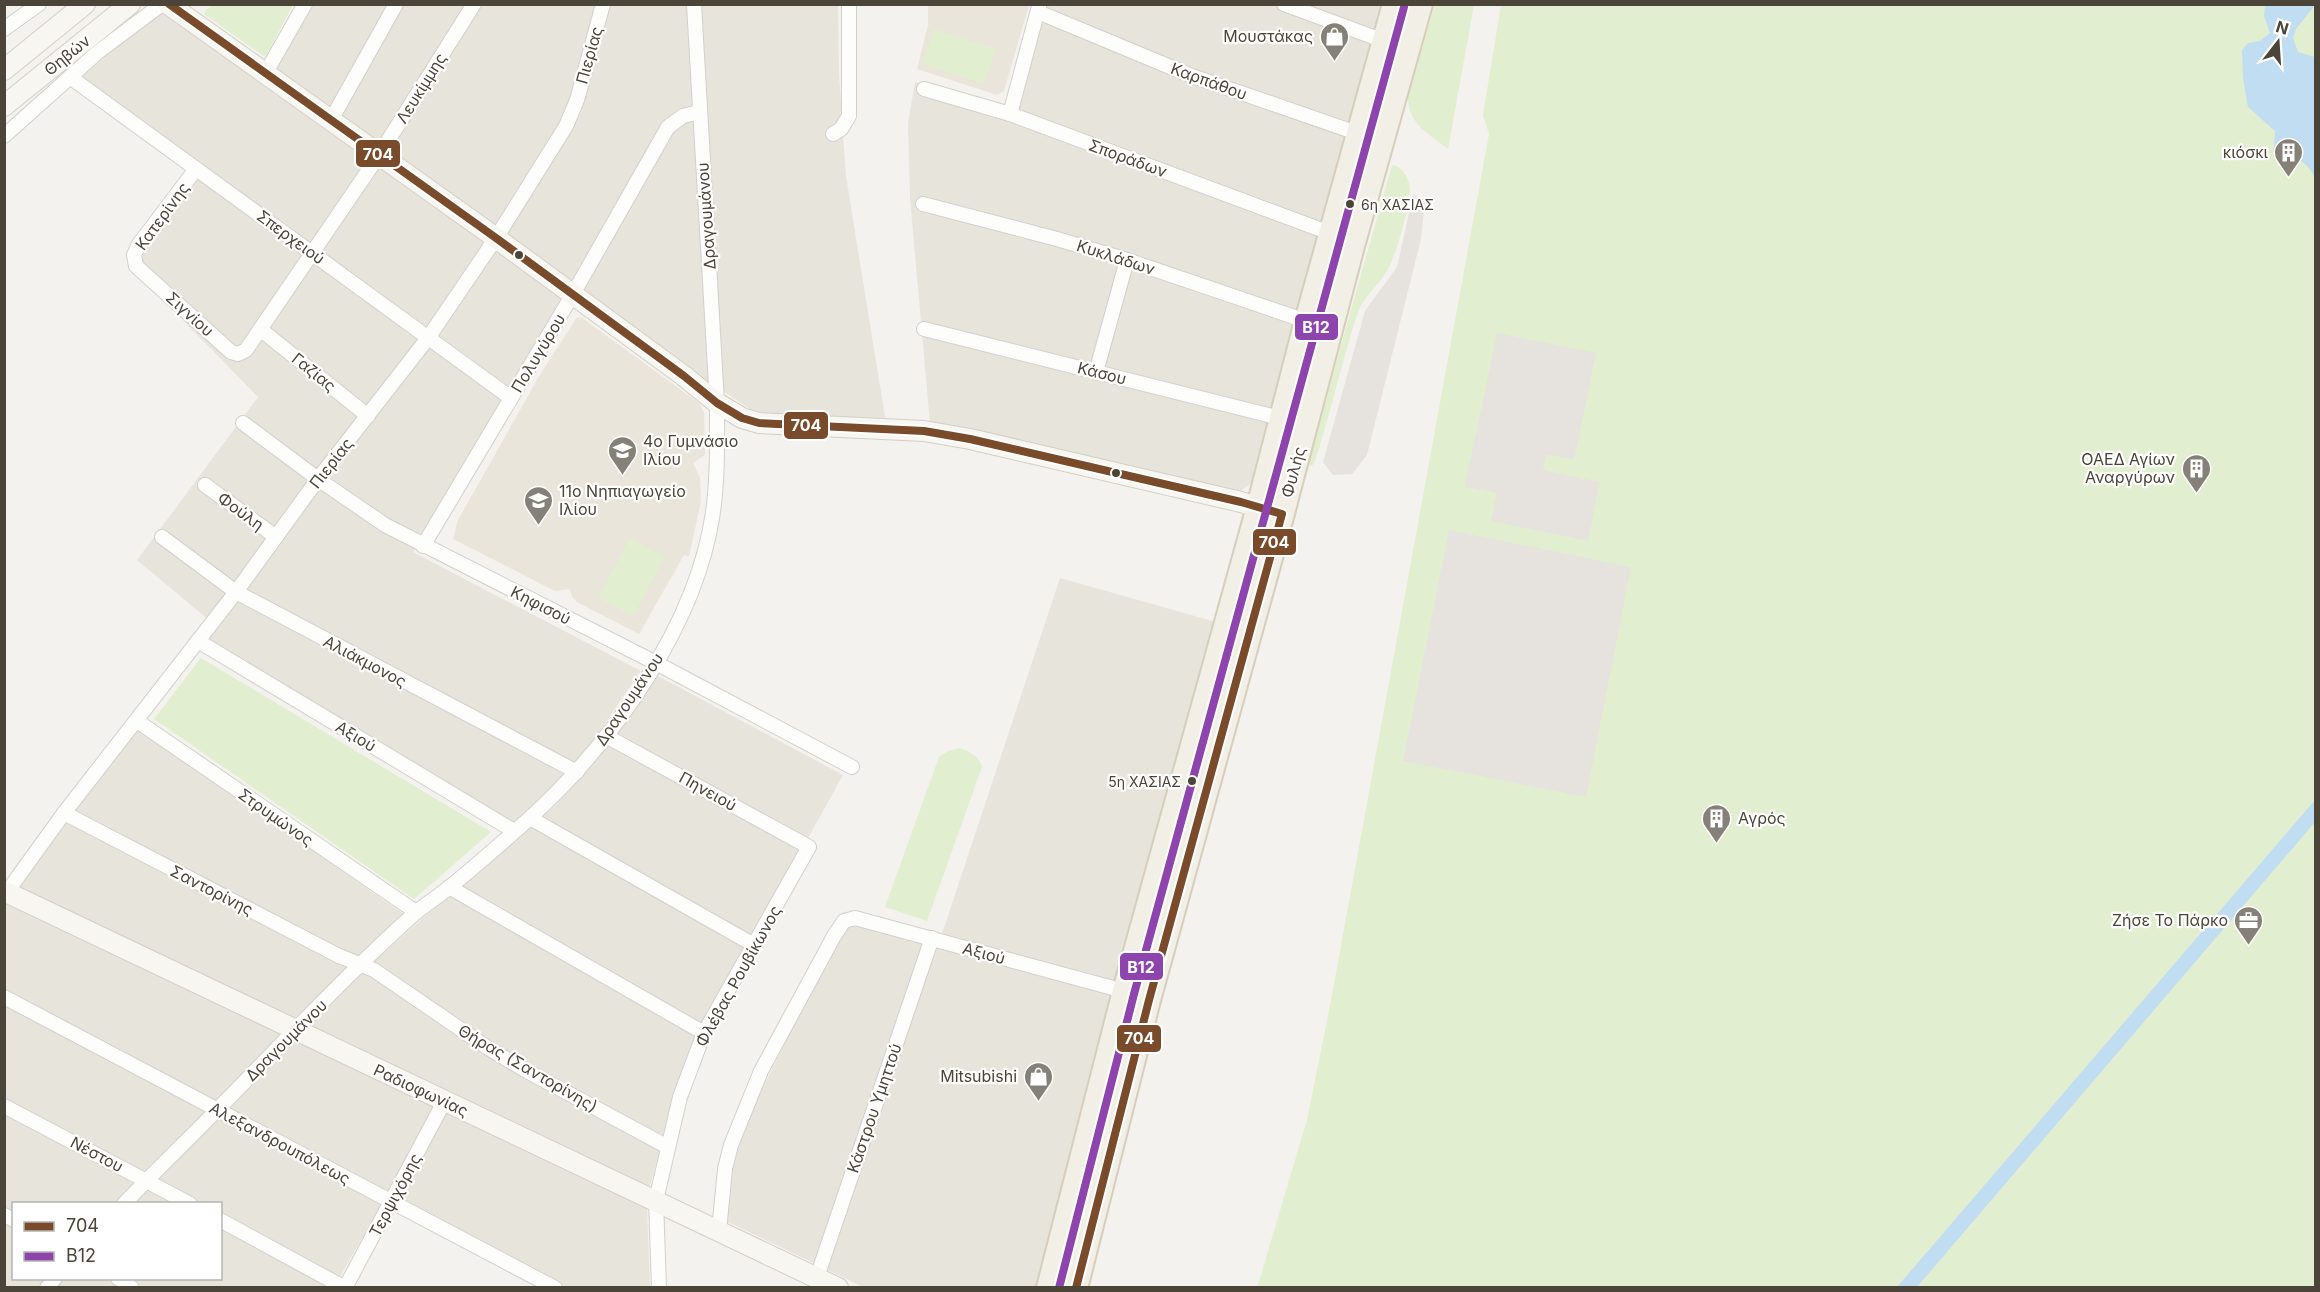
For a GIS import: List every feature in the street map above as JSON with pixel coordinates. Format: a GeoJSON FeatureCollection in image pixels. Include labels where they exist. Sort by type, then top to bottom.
{"type":"FeatureCollection","features":[{"type":"Feature","properties":{"kind":"main road","name":"Φυλής"},"geometry":{"type":"LineString","coordinates":[[1048,1287],[1124,991],[1394,4]]}},
{"type":"Feature","properties":{"kind":"main road","name":"Φυλής"},"geometry":{"type":"LineString","coordinates":[[1076,1287],[1149,1000],[1421,4]]}},
{"type":"Feature","properties":{"kind":"street"},"geometry":{"type":"LineString","coordinates":[[5,28],[39,4]]}},
{"type":"Feature","properties":{"kind":"street","name":"Θηβών"},"geometry":{"type":"LineString","coordinates":[[4,70],[85,4]]}},
{"type":"Feature","properties":{"kind":"street","name":"Θηβών"},"geometry":{"type":"LineString","coordinates":[[4,106],[130,4]]}},
{"type":"Feature","properties":{"kind":"street"},"geometry":{"type":"LineString","coordinates":[[4,136],[98,52],[162,4]]}},
{"type":"Feature","properties":{"kind":"street"},"geometry":{"type":"LineString","coordinates":[[168,4],[496,238],[684,376],[717,403],[742,418],[759,423],[915,430],[970,440],[1282,514]]}},
{"type":"Feature","properties":{"kind":"street"},"geometry":{"type":"LineString","coordinates":[[265,74],[305,4]]}},
{"type":"Feature","properties":{"kind":"street"},"geometry":{"type":"LineString","coordinates":[[331,120],[396,4]]}},
{"type":"Feature","properties":{"kind":"street","name":"Λευκίμμης"},"geometry":{"type":"LineString","coordinates":[[246,350],[379,155],[474,4]]}},
{"type":"Feature","properties":{"kind":"street","name":"Πιερίας"},"geometry":{"type":"LineString","coordinates":[[6,892],[64,813],[236,592],[318,479],[428,339],[496,238],[566,126],[577,100],[603,4]]}},
{"type":"Feature","properties":{"kind":"street","name":"Δραγουμάνου"},"geometry":{"type":"LineString","coordinates":[[125,1202],[295,1030],[416,912],[530,818],[577,772],[606,736],[656,663],[693,590],[713,513],[718,468],[717,403],[694,4]]}},
{"type":"Feature","properties":{"kind":"street"},"geometry":{"type":"LineString","coordinates":[[833,134],[841,129],[849,116],[849,4]]}},
{"type":"Feature","properties":{"kind":"street"},"geometry":{"type":"LineString","coordinates":[[1284,4],[1384,41]]}},
{"type":"Feature","properties":{"kind":"street"},"geometry":{"type":"LineString","coordinates":[[1010,114],[1039,8]]}},
{"type":"Feature","properties":{"kind":"street","name":"Καρπάθου"},"geometry":{"type":"LineString","coordinates":[[1039,8],[1192,76],[1383,142]]}},
{"type":"Feature","properties":{"kind":"street","name":"Σπερχειού"},"geometry":{"type":"LineString","coordinates":[[70,77],[511,398]]}},
{"type":"Feature","properties":{"kind":"street","name":"Σποράδων"},"geometry":{"type":"LineString","coordinates":[[924,89],[1010,114],[1330,233]]}},
{"type":"Feature","properties":{"kind":"street","name":"Πολυγύρου"},"geometry":{"type":"LineString","coordinates":[[423,546],[573,294],[668,127],[682,116],[699,112]]}},
{"type":"Feature","properties":{"kind":"street","name":"Κατερίνης"},"geometry":{"type":"LineString","coordinates":[[136,266],[134,255],[139,244],[196,169]]}},
{"type":"Feature","properties":{"kind":"street","name":"Κυκλάδων"},"geometry":{"type":"LineString","coordinates":[[923,204],[1127,260],[1306,321]]}},
{"type":"Feature","properties":{"kind":"street"},"geometry":{"type":"LineString","coordinates":[[1096,372],[1127,260]]}},
{"type":"Feature","properties":{"kind":"street","name":"Σιγνίου"},"geometry":{"type":"LineString","coordinates":[[136,266],[231,352],[238,354],[246,350]]}},
{"type":"Feature","properties":{"kind":"street","name":"Κάσου"},"geometry":{"type":"LineString","coordinates":[[924,328],[1280,418]]}},
{"type":"Feature","properties":{"kind":"street","name":"Γαζίας"},"geometry":{"type":"LineString","coordinates":[[260,329],[368,416]]}},
{"type":"Feature","properties":{"kind":"street","name":"Κηφισού"},"geometry":{"type":"LineString","coordinates":[[243,423],[354,505],[423,546],[656,663],[852,767]]}},
{"type":"Feature","properties":{"kind":"street","name":"Φούλη"},"geometry":{"type":"LineString","coordinates":[[205,485],[276,537]]}},
{"type":"Feature","properties":{"kind":"street","name":"Αλιάκμονος"},"geometry":{"type":"LineString","coordinates":[[162,537],[236,592],[577,772]]}},
{"type":"Feature","properties":{"kind":"street","name":"Αξιού"},"geometry":{"type":"LineString","coordinates":[[198,640],[514,831]]}},
{"type":"Feature","properties":{"kind":"street","name":"Στρυμώνος"},"geometry":{"type":"LineString","coordinates":[[137,721],[416,912]]}},
{"type":"Feature","properties":{"kind":"street","name":"Πηνειού"},"geometry":{"type":"LineString","coordinates":[[606,736],[809,847]]}},
{"type":"Feature","properties":{"kind":"street","name":"Σαντορίνης"},"geometry":{"type":"LineString","coordinates":[[64,813],[339,956],[362,965]]}},
{"type":"Feature","properties":{"kind":"street"},"geometry":{"type":"LineString","coordinates":[[530,818],[754,945]]}},
{"type":"Feature","properties":{"kind":"street","name":"Φλέβας Ρουβίκωνος"},"geometry":{"type":"LineString","coordinates":[[659,1287],[656,1200],[680,1097],[704,1033],[809,847]]}},
{"type":"Feature","properties":{"kind":"street"},"geometry":{"type":"LineString","coordinates":[[449,887],[704,1033]]}},
{"type":"Feature","properties":{"kind":"street","name":"Ραδιοφωνίας"},"geometry":{"type":"LineString","coordinates":[[6,892],[444,1102],[838,1287]]}},
{"type":"Feature","properties":{"kind":"street","name":"Αξιού"},"geometry":{"type":"LineString","coordinates":[[719,1231],[725,1169],[738,1126],[761,1071],[844,921],[855,918],[1124,991]]}},
{"type":"Feature","properties":{"kind":"street","name":"Κάστρου Υμηττού"},"geometry":{"type":"LineString","coordinates":[[817,1277],[932,939]]}},
{"type":"Feature","properties":{"kind":"street","name":"Θήρας (Σαντορίνης)"},"geometry":{"type":"LineString","coordinates":[[362,965],[374,970],[488,1048],[668,1147]]}},
{"type":"Feature","properties":{"kind":"street","name":"Αλεξανδρουπόλεως"},"geometry":{"type":"LineString","coordinates":[[4,998],[555,1287]]}},
{"type":"Feature","properties":{"kind":"street","name":"Τερψιχόρης"},"geometry":{"type":"LineString","coordinates":[[345,1287],[444,1102]]}},
{"type":"Feature","properties":{"kind":"street","name":"Νέστου"},"geometry":{"type":"LineString","coordinates":[[4,1106],[188,1202]]}},
{"type":"Feature","properties":{"kind":"street"},"geometry":{"type":"LineString","coordinates":[[222,1221],[345,1287]]}},
{"type":"Feature","properties":{"kind":"shaded area"},"geometry":{"type":"Polygon","coordinates":[[[313,5],[838,5],[839,74],[846,176],[886,423],[759,415],[685,366],[276,69],[313,5]]]}},
{"type":"Feature","properties":{"kind":"shaded area"},"geometry":{"type":"Polygon","coordinates":[[[928,5],[1029,5],[1004,91],[997,95],[917,69],[928,25],[928,5]]]}},
{"type":"Feature","properties":{"kind":"shaded area"},"geometry":{"type":"Polygon","coordinates":[[[1046,5],[1382,5],[1253,482],[1239,492],[930,423],[910,198],[908,123],[915,82],[1016,111],[1046,5]]]}},
{"type":"Feature","properties":{"kind":"shaded area"},"geometry":{"type":"Polygon","coordinates":[[[159,10],[563,295],[503,403],[413,552],[641,671],[578,762],[513,824],[207,639],[216,626],[137,560],[258,397],[131,267],[206,169],[81,78],[159,10]]]}},
{"type":"Feature","properties":{"kind":"shaded area"},"geometry":{"type":"Polygon","coordinates":[[[1413,195],[1425,200],[1421,239],[1367,455],[1352,474],[1333,475],[1323,462],[1365,311],[1397,267],[1413,195]]]}},
{"type":"Feature","properties":{"kind":"shaded area","name":"4ο Γυμνάσιο Ιλίου"},"geometry":{"type":"Polygon","coordinates":[[[577,317],[582,318],[699,403],[704,412],[705,455],[693,463],[700,478],[701,501],[689,557],[684,555],[639,634],[577,602],[572,597],[570,589],[555,591],[453,539],[458,520],[538,378],[577,317]]]}},
{"type":"Feature","properties":{"kind":"shaded area"},"geometry":{"type":"Polygon","coordinates":[[[1497,333],[1596,353],[1574,460],[1546,454],[1543,470],[1600,482],[1588,541],[1491,521],[1497,493],[1465,487],[1497,333]]]}},
{"type":"Feature","properties":{"kind":"shaded area"},"geometry":{"type":"Polygon","coordinates":[[[1449,530],[1631,567],[1586,797],[1403,761],[1449,530]]]}},
{"type":"Feature","properties":{"kind":"shaded area"},"geometry":{"type":"Polygon","coordinates":[[[1060,578],[1216,622],[1038,1287],[863,1287],[724,1220],[729,1176],[760,1093],[839,935],[855,922],[939,943],[1060,578]]]}},
{"type":"Feature","properties":{"kind":"shaded area"},"geometry":{"type":"Polygon","coordinates":[[[656,675],[843,775],[776,896],[669,1117],[649,1189],[307,1027],[380,956],[467,879],[553,808],[587,771],[656,675]]]}},
{"type":"Feature","properties":{"kind":"shaded area"},"geometry":{"type":"Polygon","coordinates":[[[137,728],[405,915],[292,1023],[14,889],[137,728]]]}},
{"type":"Feature","properties":{"kind":"shaded area"},"geometry":{"type":"Polygon","coordinates":[[[4,901],[459,1116],[647,1208],[650,1287],[566,1287],[387,1195],[334,1287],[5,1287],[4,901]]]}},
{"type":"Feature","properties":{"kind":"green space"},"geometry":{"type":"Polygon","coordinates":[[[1435,4],[1474,5],[1448,149],[1415,121],[1411,114],[1408,96],[1435,4]]]}},
{"type":"Feature","properties":{"kind":"green space"},"geometry":{"type":"Polygon","coordinates":[[[214,5],[293,5],[265,57],[204,14],[214,5]]]}},
{"type":"Feature","properties":{"kind":"green space"},"geometry":{"type":"Polygon","coordinates":[[[1501,5],[2315,5],[2315,1287],[1257,1288],[1307,1120],[1330,1006],[1489,134],[1483,115],[1501,5]]]}},
{"type":"Feature","properties":{"kind":"green space"},"geometry":{"type":"Polygon","coordinates":[[[934,29],[996,49],[984,84],[922,64],[934,29]]]}},
{"type":"Feature","properties":{"kind":"green space"},"geometry":{"type":"Polygon","coordinates":[[[1392,165],[1404,173],[1410,188],[1396,251],[1382,279],[1364,300],[1358,312],[1315,461],[1312,466],[1307,466],[1392,165]]]}},
{"type":"Feature","properties":{"kind":"green space"},"geometry":{"type":"Polygon","coordinates":[[[630,538],[665,557],[633,616],[598,598],[630,538]]]}},
{"type":"Feature","properties":{"kind":"green space"},"geometry":{"type":"Polygon","coordinates":[[[201,658],[491,832],[414,899],[154,719],[201,658]]]}},
{"type":"Feature","properties":{"kind":"green space"},"geometry":{"type":"Polygon","coordinates":[[[960,748],[976,757],[982,767],[927,921],[885,907],[939,757],[948,751],[960,748]]]}},
{"type":"Feature","properties":{"kind":"water"},"geometry":{"type":"Polygon","coordinates":[[[2265,5],[2315,5],[2296,29],[2293,38],[2298,52],[2315,57],[2315,178],[2303,162],[2274,149],[2275,131],[2248,107],[2243,78],[2242,50],[2248,43],[2260,41],[2270,33],[2264,16],[2265,5]]]}},
{"type":"Feature","properties":{"kind":"water"},"geometry":{"type":"Polygon","coordinates":[[[2315,800],[2315,822],[1917,1287],[1897,1287],[2315,800]]]}},
{"type":"Feature","properties":{"kind":"transit line","name":"704"},"geometry":{"type":"LineString","coordinates":[[169,4],[496,238],[684,376],[717,403],[742,418],[759,423],[924,431],[970,439],[1241,502],[1282,514],[1149,1000],[1076,1288]]}},
{"type":"Feature","properties":{"kind":"transit line","name":"Β12"},"geometry":{"type":"LineString","coordinates":[[1059,1288],[1134,994],[1404,7]]}},
{"type":"Feature","properties":{"kind":"place","name":"Μουστάκας"},"geometry":{"type":"Point","coordinates":[1334,62]}},
{"type":"Feature","properties":{"kind":"place","name":"κιόσκι"},"geometry":{"type":"Point","coordinates":[2289,178]}},
{"type":"Feature","properties":{"kind":"place","name":"6η ΧΑΣΙΑΣ"},"geometry":{"type":"Point","coordinates":[1350,204]}},
{"type":"Feature","properties":{"kind":"place","name":"4ο Γυμνάσιο Ιλίου"},"geometry":{"type":"Point","coordinates":[622,476]}},
{"type":"Feature","properties":{"kind":"place","name":"ΟΑΕΔ Αγίων Αναργύρων"},"geometry":{"type":"Point","coordinates":[2196,494]}},
{"type":"Feature","properties":{"kind":"place","name":"11ο Νηπιαγωγείο Ιλίου"},"geometry":{"type":"Point","coordinates":[538,526]}},
{"type":"Feature","properties":{"kind":"place","name":"5η ΧΑΣΙΑΣ"},"geometry":{"type":"Point","coordinates":[1192,781]}},
{"type":"Feature","properties":{"kind":"place","name":"Αγρός"},"geometry":{"type":"Point","coordinates":[1717,844]}},
{"type":"Feature","properties":{"kind":"place","name":"Ζήσε Το Πάρκο"},"geometry":{"type":"Point","coordinates":[2249,946]}},
{"type":"Feature","properties":{"kind":"place","name":"Mitsubishi"},"geometry":{"type":"Point","coordinates":[1038,1102]}}]}
